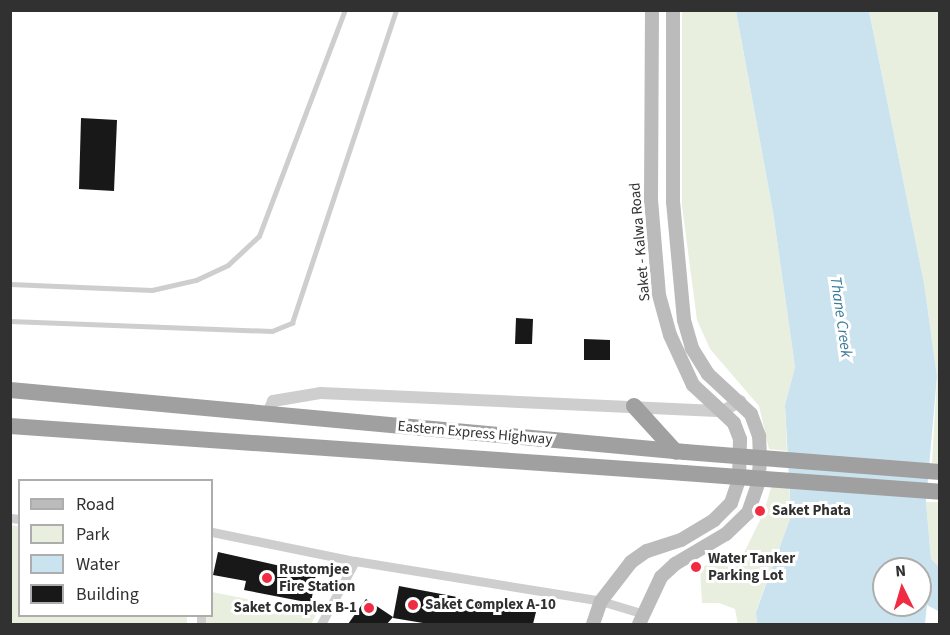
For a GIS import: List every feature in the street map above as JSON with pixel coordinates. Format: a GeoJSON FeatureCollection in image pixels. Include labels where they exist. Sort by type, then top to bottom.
{"type":"FeatureCollection","features":[{"type":"Feature","properties":{"kind":"highway","name":"Eastern Express Highway"},"geometry":{"type":"LineString","coordinates":[[10,390],[681,452],[939,472]]}},
{"type":"Feature","properties":{"kind":"highway"},"geometry":{"type":"LineString","coordinates":[[634,406],[681,452]]}},
{"type":"Feature","properties":{"kind":"highway","name":"Eastern Express Highway"},"geometry":{"type":"LineString","coordinates":[[10,426],[939,492]]}},
{"type":"Feature","properties":{"kind":"main road","name":"Saket - Kalwa Road"},"geometry":{"type":"LineString","coordinates":[[593,624],[601,602],[631,562],[693,534],[731,502],[739,480],[740,439],[734,423],[693,386],[679,354],[659,295],[651,199],[652,10]]}},
{"type":"Feature","properties":{"kind":"main road"},"geometry":{"type":"LineString","coordinates":[[642,619],[668,570],[726,534],[748,513],[758,484],[759,436],[751,414],[740,401],[708,374],[692,348],[684,320],[674,202],[673,10]]}},
{"type":"Feature","properties":{"kind":"main road"},"geometry":{"type":"LineString","coordinates":[[653,44],[674,45]]}},
{"type":"Feature","properties":{"kind":"main road"},"geometry":{"type":"LineString","coordinates":[[679,354],[692,348]]}},
{"type":"Feature","properties":{"kind":"street"},"geometry":{"type":"LineString","coordinates":[[268,413],[273,401],[321,393],[723,411],[740,401]]}},
{"type":"Feature","properties":{"kind":"street"},"geometry":{"type":"LineString","coordinates":[[213,532],[355,561],[601,602],[642,619]]}},
{"type":"Feature","properties":{"kind":"street"},"geometry":{"type":"LineString","coordinates":[[321,624],[355,561]]}},
{"type":"Feature","properties":{"kind":"lane"},"geometry":{"type":"LineString","coordinates":[[10,284],[152,290],[196,280],[228,265],[259,236],[345,10]]}},
{"type":"Feature","properties":{"kind":"lane"},"geometry":{"type":"LineString","coordinates":[[10,321],[272,331],[292,323],[396,10]]}},
{"type":"Feature","properties":{"kind":"green space"},"geometry":{"type":"Polygon","coordinates":[[[682,11],[736,11],[773,212],[795,367],[785,405],[787,451],[769,449],[759,406],[710,349],[697,320],[682,206],[682,11]]]}},
{"type":"Feature","properties":{"kind":"green space"},"geometry":{"type":"Polygon","coordinates":[[[869,11],[939,11],[939,464],[932,463],[937,376],[924,283],[869,11]]]}},
{"type":"Feature","properties":{"kind":"green space"},"geometry":{"type":"Polygon","coordinates":[[[772,484],[789,486],[791,516],[756,611],[757,624],[738,624],[735,609],[719,603],[702,603],[700,568],[719,560],[741,559],[764,512],[772,484]]]}},
{"type":"Feature","properties":{"kind":"green space"},"geometry":{"type":"Polygon","coordinates":[[[926,502],[939,502],[939,567],[931,557],[926,502]]]}},
{"type":"Feature","properties":{"kind":"green space"},"geometry":{"type":"Polygon","coordinates":[[[10,525],[18,526],[18,617],[187,617],[187,624],[11,624],[10,525]]]}},
{"type":"Feature","properties":{"kind":"green space"},"geometry":{"type":"Polygon","coordinates":[[[213,592],[317,613],[311,624],[206,624],[206,617],[213,617],[213,592]]]}},
{"type":"Feature","properties":{"kind":"water","name":"Thane Creek"},"geometry":{"type":"Polygon","coordinates":[[[736,11],[869,11],[924,283],[937,376],[926,502],[931,557],[872,557],[872,617],[926,617],[925,624],[757,624],[756,612],[791,516],[785,405],[795,367],[773,212],[736,11]]]}},
{"type":"Feature","properties":{"kind":"water"},"geometry":{"type":"Polygon","coordinates":[[[932,560],[939,567],[940,612],[932,608],[932,560]]]}},
{"type":"Feature","properties":{"kind":"building"},"geometry":{"type":"Polygon","coordinates":[[[81,118],[117,120],[114,191],[79,189],[81,118]]]}},
{"type":"Feature","properties":{"kind":"building"},"geometry":{"type":"Polygon","coordinates":[[[516,318],[533,319],[532,344],[515,344],[516,318]]]}},
{"type":"Feature","properties":{"kind":"building"},"geometry":{"type":"Polygon","coordinates":[[[584,339],[610,340],[610,360],[584,360],[584,339]]]}},
{"type":"Feature","properties":{"kind":"building"},"geometry":{"type":"Polygon","coordinates":[[[218,552],[316,574],[311,603],[244,590],[246,581],[213,575],[218,552]]]}},
{"type":"Feature","properties":{"kind":"building"},"geometry":{"type":"Polygon","coordinates":[[[399,586],[536,612],[533,624],[429,624],[393,618],[399,586]]]}},
{"type":"Feature","properties":{"kind":"building","name":"Saket Complex B-1"},"geometry":{"type":"Polygon","coordinates":[[[366,599],[393,617],[387,624],[348,624],[366,599]]]}},
{"type":"Feature","properties":{"kind":"place","name":"Saket Phata"},"geometry":{"type":"Point","coordinates":[760,511]}},
{"type":"Feature","properties":{"kind":"place","name":"Water Tanker Parking Lot"},"geometry":{"type":"Point","coordinates":[696,567]}},
{"type":"Feature","properties":{"kind":"place","name":"Rustomjee Fire Station"},"geometry":{"type":"Point","coordinates":[267,578]}},
{"type":"Feature","properties":{"kind":"place","name":"Saket Complex A-10"},"geometry":{"type":"Point","coordinates":[413,605]}},
{"type":"Feature","properties":{"kind":"place","name":"Saket Complex B-1"},"geometry":{"type":"Point","coordinates":[369,608]}}]}
